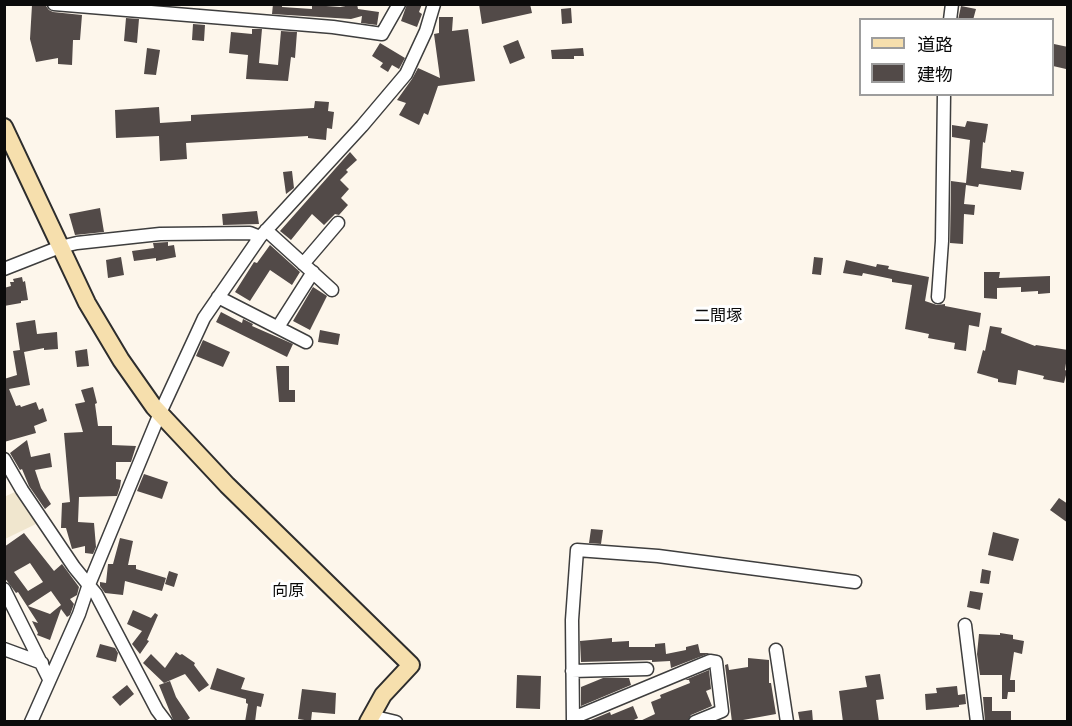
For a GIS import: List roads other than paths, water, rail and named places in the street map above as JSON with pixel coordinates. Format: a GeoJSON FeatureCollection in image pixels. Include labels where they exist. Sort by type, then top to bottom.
{"type":"FeatureCollection","features":[{"type":"Feature","properties":{"kind":"street"},"geometry":{"type":"LineString","coordinates":[[54,4],[321,26],[382,34],[399,4]]}},
{"type":"Feature","properties":{"kind":"street"},"geometry":{"type":"LineString","coordinates":[[31,722],[79,614],[160,413],[204,318],[263,233],[342,148],[406,74],[426,31],[434,4]]}},
{"type":"Feature","properties":{"kind":"street"},"geometry":{"type":"LineString","coordinates":[[938,297],[942,241],[944,96]]}},
{"type":"Feature","properties":{"kind":"street"},"geometry":{"type":"LineString","coordinates":[[4,127],[87,303],[121,360],[160,413],[227,485],[411,665],[383,695],[369,718],[396,722]]}},
{"type":"Feature","properties":{"kind":"street"},"geometry":{"type":"LineString","coordinates":[[303,264],[338,223]]}},
{"type":"Feature","properties":{"kind":"street"},"geometry":{"type":"LineString","coordinates":[[4,269],[60,247],[77,243],[160,234],[263,233],[332,290]]}},
{"type":"Feature","properties":{"kind":"street"},"geometry":{"type":"LineString","coordinates":[[278,327],[313,272]]}},
{"type":"Feature","properties":{"kind":"street"},"geometry":{"type":"LineString","coordinates":[[218,297],[306,342]]}},
{"type":"Feature","properties":{"kind":"street"},"geometry":{"type":"LineString","coordinates":[[4,459],[22,490],[88,587],[96,594],[157,710],[166,722]]}},
{"type":"Feature","properties":{"kind":"street"},"geometry":{"type":"LineString","coordinates":[[695,722],[722,711],[716,662],[710,661],[573,720],[572,620],[577,550],[658,556],[855,582]]}},
{"type":"Feature","properties":{"kind":"street"},"geometry":{"type":"LineString","coordinates":[[4,589],[49,679]]}},
{"type":"Feature","properties":{"kind":"street"},"geometry":{"type":"LineString","coordinates":[[965,625],[977,722]]}},
{"type":"Feature","properties":{"kind":"street"},"geometry":{"type":"LineString","coordinates":[[4,649],[42,663]]}},
{"type":"Feature","properties":{"kind":"street"},"geometry":{"type":"LineString","coordinates":[[776,650],[787,722]]}},
{"type":"Feature","properties":{"kind":"street"},"geometry":{"type":"LineString","coordinates":[[572,671],[647,669]]}},
{"type":"Feature","properties":{"kind":"district","name":"二間塚"},"geometry":{"type":"Point","coordinates":[718,316]}},
{"type":"Feature","properties":{"kind":"district","name":"向原"},"geometry":{"type":"Point","coordinates":[288,591]}}]}
